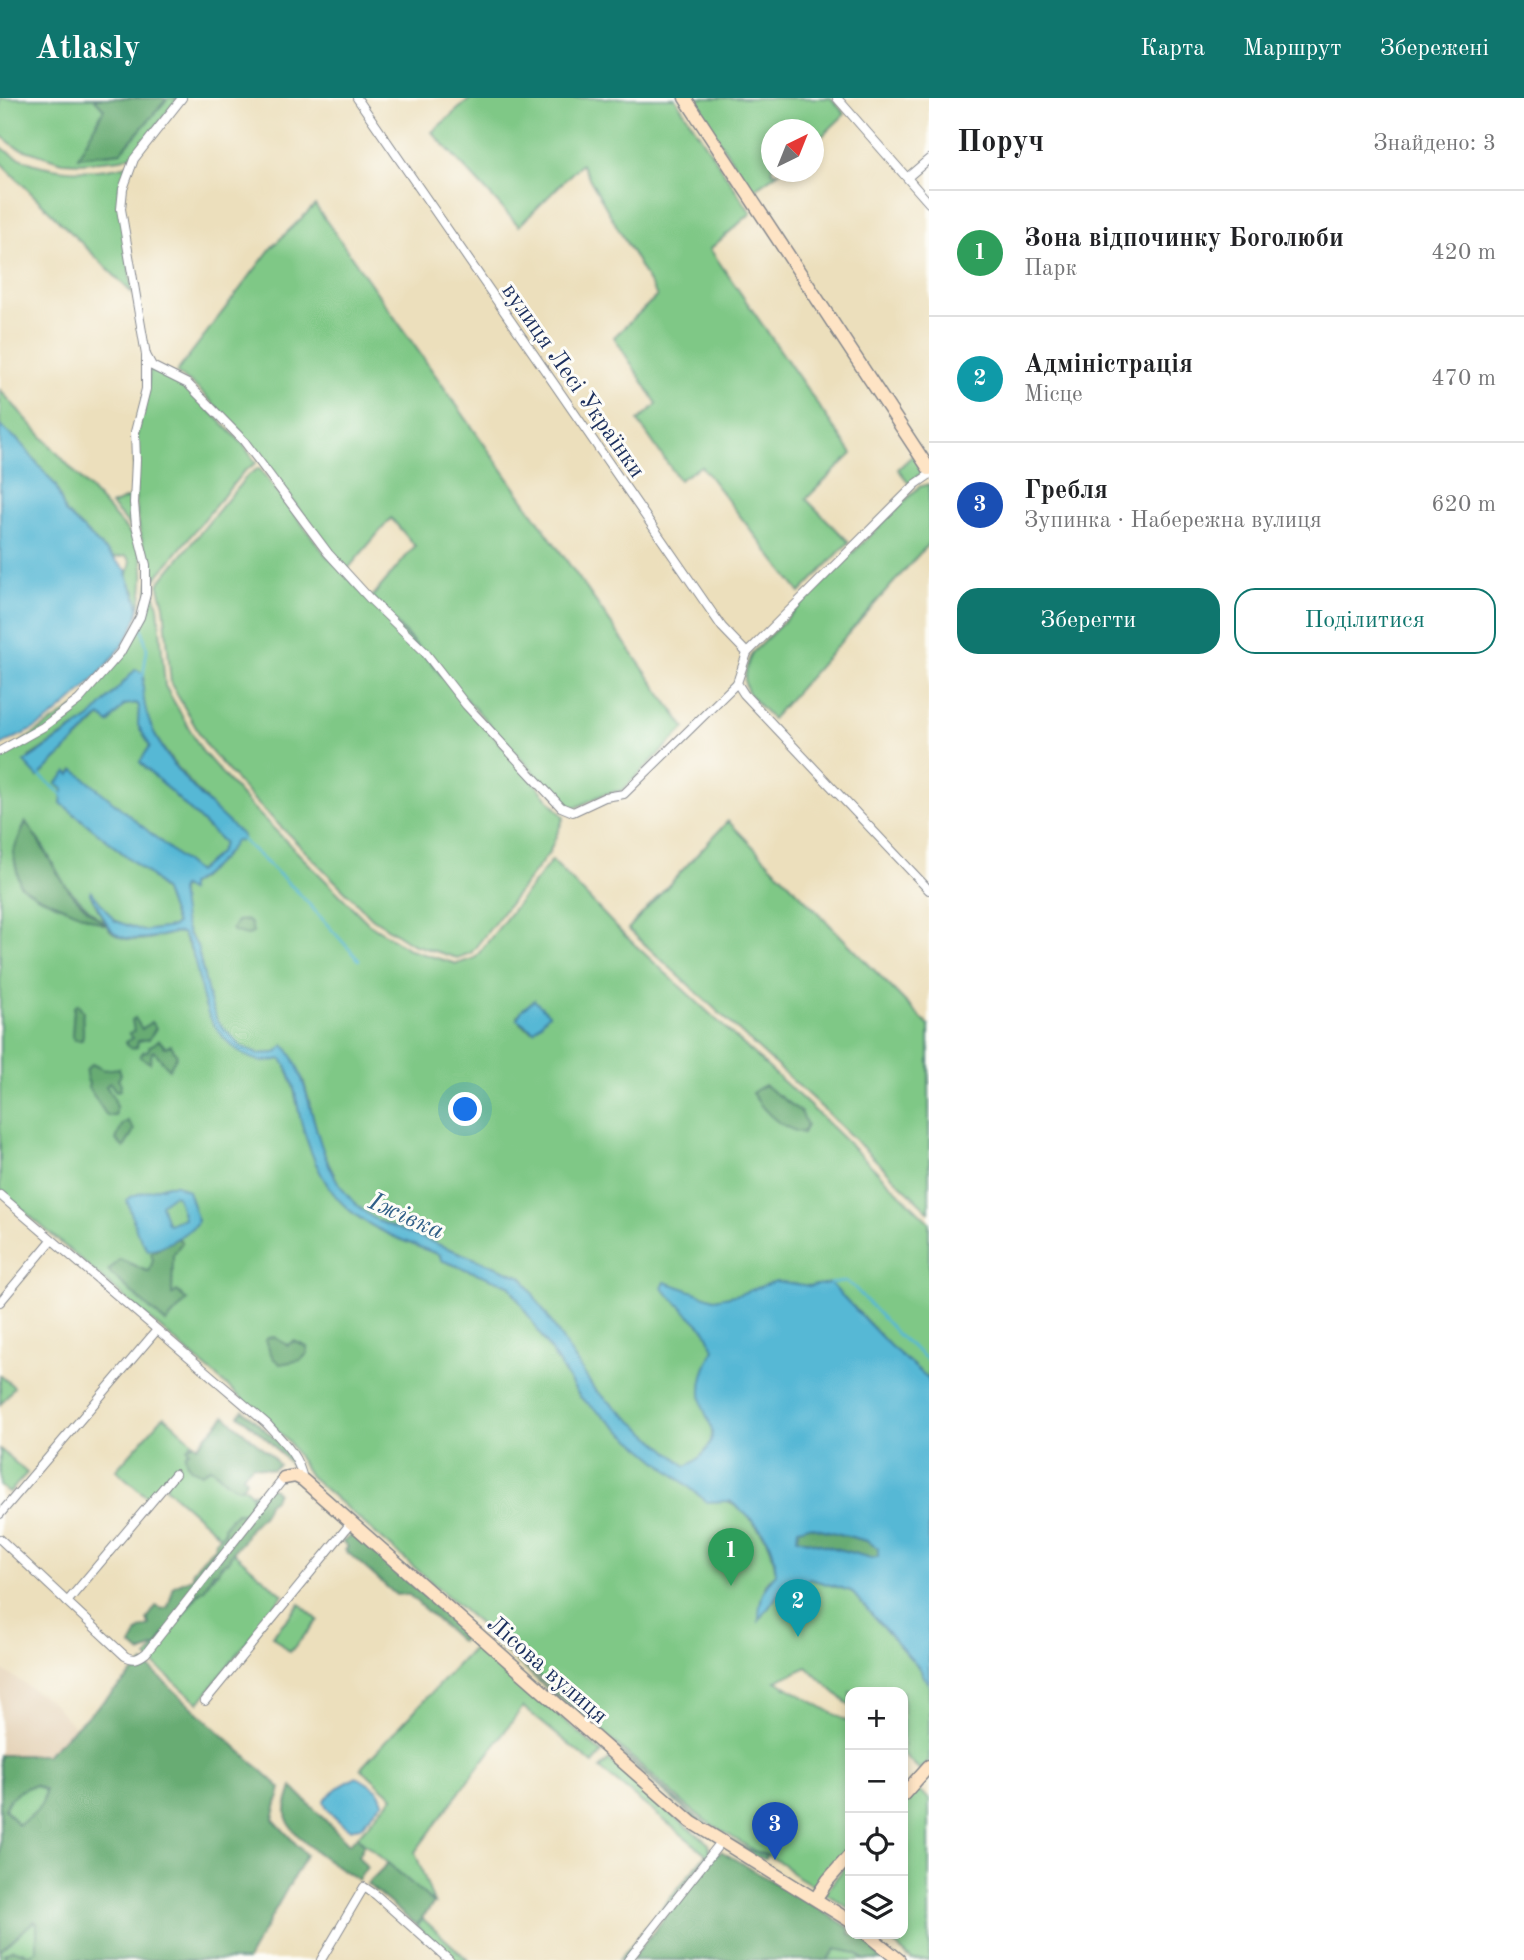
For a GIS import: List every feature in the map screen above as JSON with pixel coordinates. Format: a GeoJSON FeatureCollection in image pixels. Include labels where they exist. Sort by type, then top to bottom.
{"type":"FeatureCollection","features":[{"type":"Feature","properties":{"kind":"street"},"geometry":{"type":"LineString","coordinates":[[0,751],[43,727],[79,700],[120,653],[140,617],[146,594],[146,565],[136,525],[134,503],[135,432],[146,389],[146,355],[121,209],[123,189],[134,159],[182,98]]}},
{"type":"Feature","properties":{"kind":"street","name":"вулиця Лесі Українки"},"geometry":{"type":"LineString","coordinates":[[357,98],[722,626],[747,653]]}},
{"type":"Feature","properties":{"kind":"street"},"geometry":{"type":"LineString","coordinates":[[685,98],[929,469]]}},
{"type":"Feature","properties":{"kind":"street"},"geometry":{"type":"LineString","coordinates":[[836,98],[929,203]]}},
{"type":"Feature","properties":{"kind":"street"},"geometry":{"type":"LineString","coordinates":[[908,177],[929,159]]}},
{"type":"Feature","properties":{"kind":"street"},"geometry":{"type":"LineString","coordinates":[[146,355],[152,366],[188,384],[244,441],[328,553],[424,651],[466,705],[561,807],[573,812],[605,797],[624,794],[737,683],[747,653],[916,484],[929,475]]}},
{"type":"Feature","properties":{"kind":"street"},"geometry":{"type":"LineString","coordinates":[[737,683],[776,729],[929,890]]}},
{"type":"Feature","properties":{"kind":"street"},"geometry":{"type":"LineString","coordinates":[[0,1195],[266,1423],[285,1443],[300,1466],[303,1480]]}},
{"type":"Feature","properties":{"kind":"street"},"geometry":{"type":"LineString","coordinates":[[0,1302],[52,1240]]}},
{"type":"Feature","properties":{"kind":"street"},"geometry":{"type":"LineString","coordinates":[[0,1514],[157,1330]]}},
{"type":"Feature","properties":{"kind":"street"},"geometry":{"type":"LineString","coordinates":[[67,1602],[175,1474]]}},
{"type":"Feature","properties":{"kind":"street"},"geometry":{"type":"LineString","coordinates":[[0,1539],[132,1660],[142,1656],[284,1478],[295,1476],[303,1480]]}},
{"type":"Feature","properties":{"kind":"street","name":"Лісова вулиця"},"geometry":{"type":"LineString","coordinates":[[303,1480],[691,1822],[845,1918]]}},
{"type":"Feature","properties":{"kind":"street"},"geometry":{"type":"LineString","coordinates":[[205,1701],[351,1523]]}},
{"type":"Feature","properties":{"kind":"street"},"geometry":{"type":"LineString","coordinates":[[908,1789],[929,1766]]}},
{"type":"Feature","properties":{"kind":"street"},"geometry":{"type":"LineString","coordinates":[[628,1960],[721,1842]]}},
{"type":"Feature","properties":{"kind":"street"},"geometry":{"type":"LineString","coordinates":[[816,1898],[845,1861]]}},
{"type":"Feature","properties":{"kind":"street"},"geometry":{"type":"LineString","coordinates":[[321,1960],[364,1887],[449,1960]]}},
{"type":"Feature","properties":{"kind":"street"},"geometry":{"type":"LineString","coordinates":[[873,1939],[899,1960]]}},
{"type":"Feature","properties":{"kind":"shaded area"},"geometry":{"type":"Polygon","coordinates":[[[0,1668],[53,1703],[75,1728],[46,1755],[0,1755],[0,1668]]]}},
{"type":"Feature","properties":{"kind":"green space"},"geometry":{"type":"Polygon","coordinates":[[[0,98],[94,98],[104,109],[79,157],[121,152],[168,98],[178,98],[133,155],[82,163],[62,162],[16,147],[0,135],[0,98]]]}},
{"type":"Feature","properties":{"kind":"green space"},"geometry":{"type":"Polygon","coordinates":[[[94,98],[166,100],[121,152],[78,157],[104,109],[94,98]]]}},
{"type":"Feature","properties":{"kind":"green space"},"geometry":{"type":"Polygon","coordinates":[[[471,98],[675,98],[751,213],[710,249],[852,454],[806,499],[849,542],[800,593],[701,466],[679,480],[638,421],[657,404],[614,337],[657,296],[581,164],[519,226],[432,132],[471,98]]]}},
{"type":"Feature","properties":{"kind":"green space"},"geometry":{"type":"Polygon","coordinates":[[[691,98],[831,98],[845,114],[824,134],[824,119],[761,119],[761,182],[765,182],[752,191],[691,98]]]}},
{"type":"Feature","properties":{"kind":"green space"},"geometry":{"type":"Polygon","coordinates":[[[0,146],[29,162],[45,167],[79,171],[128,165],[120,188],[132,293],[0,162],[0,146]]]}},
{"type":"Feature","properties":{"kind":"green space"},"geometry":{"type":"Polygon","coordinates":[[[315,205],[685,728],[623,790],[604,794],[573,809],[563,804],[372,597],[415,546],[391,518],[347,570],[241,434],[202,393],[176,373],[272,247],[315,205]]]}},
{"type":"Feature","properties":{"kind":"green space"},"geometry":{"type":"Polygon","coordinates":[[[150,368],[186,386],[242,443],[256,463],[243,472],[156,578],[143,546],[139,527],[134,468],[137,433],[150,368]]]}},
{"type":"Feature","properties":{"kind":"green space"},"geometry":{"type":"Polygon","coordinates":[[[0,390],[138,542],[143,579],[137,616],[136,593],[127,579],[131,561],[126,556],[113,558],[65,512],[56,486],[19,441],[0,426],[0,390]]]}},
{"type":"Feature","properties":{"kind":"green space"},"geometry":{"type":"Polygon","coordinates":[[[913,455],[923,471],[910,484],[898,469],[913,455]]]}},
{"type":"Feature","properties":{"kind":"green space"},"geometry":{"type":"Polygon","coordinates":[[[259,468],[326,555],[422,653],[564,817],[549,853],[471,953],[457,958],[412,944],[372,918],[252,798],[207,747],[171,684],[164,605],[158,584],[247,476],[259,468]]]}},
{"type":"Feature","properties":{"kind":"green space"},"geometry":{"type":"Polygon","coordinates":[[[929,484],[929,543],[772,719],[747,690],[745,675],[752,653],[919,487],[929,484]]]}},
{"type":"Feature","properties":{"kind":"green space"},"geometry":{"type":"Polygon","coordinates":[[[130,497],[134,531],[111,505],[130,497]]]}},
{"type":"Feature","properties":{"kind":"green space"},"geometry":{"type":"Polygon","coordinates":[[[150,579],[158,606],[165,686],[202,751],[247,802],[368,923],[410,950],[457,964],[475,958],[552,860],[621,932],[810,1106],[929,1222],[929,1379],[890,1346],[853,1306],[720,1473],[686,1467],[594,1389],[522,1277],[378,1221],[357,1209],[338,1183],[322,1150],[303,1079],[277,1053],[257,1054],[240,1046],[217,1021],[197,946],[188,933],[179,899],[182,887],[189,890],[189,886],[228,852],[210,806],[170,757],[154,732],[144,705],[144,675],[90,718],[29,757],[38,777],[101,716],[109,723],[124,705],[136,703],[139,706],[138,725],[150,746],[140,762],[224,843],[219,853],[197,872],[74,770],[70,776],[67,773],[61,803],[152,877],[164,891],[176,924],[173,927],[143,931],[115,921],[91,891],[90,894],[112,932],[119,937],[135,940],[182,933],[195,959],[205,1006],[231,1045],[259,1060],[282,1059],[292,1081],[301,1120],[321,1174],[349,1210],[387,1234],[440,1255],[441,1260],[509,1285],[580,1397],[745,1513],[767,1541],[776,1575],[766,1582],[760,1620],[782,1589],[810,1579],[851,1591],[920,1669],[929,1685],[929,1760],[920,1770],[908,1759],[908,1687],[845,1687],[845,1701],[807,1667],[776,1681],[845,1720],[845,1852],[817,1888],[792,1873],[783,1864],[755,1851],[706,1821],[687,1806],[310,1476],[288,1441],[268,1421],[3,1193],[0,1187],[0,756],[81,703],[123,655],[144,618],[150,579]],[[25,823],[13,852],[20,885],[105,925],[65,885],[43,846],[25,823]],[[534,1000],[517,1016],[521,1024],[531,1030],[534,1000]]]}},
{"type":"Feature","properties":{"kind":"green space"},"geometry":{"type":"Polygon","coordinates":[[[728,821],[929,1026],[929,1212],[815,1101],[628,929],[728,821]]]}},
{"type":"Feature","properties":{"kind":"green space"},"geometry":{"type":"Polygon","coordinates":[[[26,822],[68,889],[108,926],[37,896],[20,885],[13,852],[26,822]]]}},
{"type":"Feature","properties":{"kind":"green space"},"geometry":{"type":"Polygon","coordinates":[[[247,920],[251,924],[251,934],[244,935],[232,929],[237,921],[247,920]]]}},
{"type":"Feature","properties":{"kind":"green space"},"geometry":{"type":"Polygon","coordinates":[[[78,1004],[83,1011],[83,1037],[82,1040],[74,1040],[74,1007],[78,1004]]]}},
{"type":"Feature","properties":{"kind":"green space"},"geometry":{"type":"Polygon","coordinates":[[[135,1018],[142,1029],[151,1022],[156,1028],[149,1039],[138,1041],[137,1047],[132,1049],[126,1042],[133,1038],[129,1033],[134,1031],[132,1020],[135,1018]]]}},
{"type":"Feature","properties":{"kind":"green space"},"geometry":{"type":"Polygon","coordinates":[[[159,1040],[165,1047],[171,1045],[177,1055],[169,1069],[154,1051],[150,1063],[140,1057],[159,1040]]]}},
{"type":"Feature","properties":{"kind":"green space"},"geometry":{"type":"Polygon","coordinates":[[[92,1064],[104,1070],[119,1068],[120,1090],[116,1091],[110,1083],[106,1086],[116,1104],[115,1116],[107,1116],[88,1087],[86,1073],[92,1064]]]}},
{"type":"Feature","properties":{"kind":"green space"},"geometry":{"type":"Polygon","coordinates":[[[764,1085],[801,1112],[807,1125],[803,1133],[780,1123],[762,1107],[752,1093],[764,1085]]]}},
{"type":"Feature","properties":{"kind":"green space"},"geometry":{"type":"Polygon","coordinates":[[[128,1121],[134,1130],[124,1148],[116,1140],[122,1125],[128,1121]]]}},
{"type":"Feature","properties":{"kind":"green space"},"geometry":{"type":"Polygon","coordinates":[[[178,1238],[182,1242],[173,1255],[172,1295],[177,1291],[187,1300],[166,1323],[108,1271],[120,1259],[149,1272],[153,1260],[151,1253],[178,1238]]]}},
{"type":"Feature","properties":{"kind":"green space"},"geometry":{"type":"Polygon","coordinates":[[[274,1337],[288,1345],[294,1341],[307,1347],[308,1353],[301,1360],[280,1364],[273,1358],[265,1341],[274,1337]]]}},
{"type":"Feature","properties":{"kind":"green space"},"geometry":{"type":"Polygon","coordinates":[[[0,1375],[14,1387],[0,1405],[0,1375]]]}},
{"type":"Feature","properties":{"kind":"green space"},"geometry":{"type":"Polygon","coordinates":[[[243,1410],[281,1444],[295,1465],[292,1466],[239,1415],[243,1410]]]}},
{"type":"Feature","properties":{"kind":"green space"},"geometry":{"type":"Polygon","coordinates":[[[164,1416],[194,1443],[189,1445],[188,1454],[215,1470],[231,1484],[245,1488],[256,1498],[245,1513],[232,1517],[224,1526],[221,1537],[166,1488],[168,1474],[148,1498],[116,1470],[164,1416]]]}},
{"type":"Feature","properties":{"kind":"green space"},"geometry":{"type":"Polygon","coordinates":[[[225,1416],[279,1465],[272,1470],[253,1465],[243,1475],[246,1480],[242,1488],[232,1486],[210,1468],[201,1473],[194,1471],[188,1465],[185,1455],[189,1451],[187,1448],[194,1443],[197,1446],[225,1416]]]}},
{"type":"Feature","properties":{"kind":"green space"},"geometry":{"type":"Polygon","coordinates":[[[0,1449],[27,1473],[9,1493],[0,1486],[0,1449]]]}},
{"type":"Feature","properties":{"kind":"green space"},"geometry":{"type":"Polygon","coordinates":[[[267,1488],[273,1488],[277,1492],[274,1499],[268,1503],[229,1561],[221,1565],[218,1572],[213,1573],[204,1590],[189,1603],[179,1621],[163,1635],[158,1646],[140,1653],[131,1645],[140,1630],[150,1626],[147,1619],[156,1606],[162,1609],[168,1607],[174,1586],[194,1577],[192,1573],[214,1548],[216,1540],[224,1533],[224,1526],[236,1513],[245,1513],[250,1507],[252,1493],[262,1493],[267,1488]]]}},
{"type":"Feature","properties":{"kind":"green space"},"geometry":{"type":"Polygon","coordinates":[[[808,1526],[867,1541],[878,1548],[878,1557],[871,1558],[797,1538],[798,1529],[808,1526]]]}},
{"type":"Feature","properties":{"kind":"green space"},"geometry":{"type":"Polygon","coordinates":[[[354,1534],[468,1634],[461,1642],[408,1594],[396,1595],[345,1550],[348,1547],[342,1542],[354,1534]]]}},
{"type":"Feature","properties":{"kind":"green space"},"geometry":{"type":"Polygon","coordinates":[[[233,1552],[283,1595],[199,1703],[147,1658],[233,1552]]]}},
{"type":"Feature","properties":{"kind":"green space"},"geometry":{"type":"Polygon","coordinates":[[[300,1604],[318,1620],[290,1652],[272,1636],[300,1604]]]}},
{"type":"Feature","properties":{"kind":"green space"},"geometry":{"type":"Polygon","coordinates":[[[480,1629],[691,1813],[726,1838],[766,1856],[765,1859],[753,1856],[698,1822],[480,1629]]]}},
{"type":"Feature","properties":{"kind":"green space"},"geometry":{"type":"Polygon","coordinates":[[[479,1645],[602,1753],[593,1764],[523,1707],[415,1852],[434,1903],[357,1837],[393,1797],[361,1768],[475,1646],[479,1645]]]}},
{"type":"Feature","properties":{"kind":"green space"},"geometry":{"type":"Polygon","coordinates":[[[144,1663],[281,1788],[273,1819],[306,1855],[247,1960],[7,1960],[4,1954],[13,1949],[30,1955],[37,1950],[37,1923],[34,1921],[0,1951],[0,1755],[46,1755],[144,1663]],[[35,1785],[25,1788],[13,1796],[5,1809],[18,1825],[37,1811],[45,1790],[35,1785]]]}},
{"type":"Feature","properties":{"kind":"green space"},"geometry":{"type":"Polygon","coordinates":[[[609,1760],[709,1844],[710,1853],[624,1960],[619,1960],[706,1854],[600,1769],[609,1760]]]}},
{"type":"Feature","properties":{"kind":"green space"},"geometry":{"type":"Polygon","coordinates":[[[35,1785],[45,1790],[42,1802],[33,1814],[18,1825],[5,1809],[16,1793],[35,1785]]]}},
{"type":"Feature","properties":{"kind":"green space"},"geometry":{"type":"Polygon","coordinates":[[[292,1787],[349,1844],[357,1837],[364,1844],[358,1856],[367,1867],[358,1880],[316,1851],[296,1833],[286,1814],[292,1787]]]}},
{"type":"Feature","properties":{"kind":"green space"},"geometry":{"type":"Polygon","coordinates":[[[916,1788],[929,1799],[929,1960],[912,1960],[888,1939],[908,1939],[908,1797],[916,1788]]]}},
{"type":"Feature","properties":{"kind":"green space"},"geometry":{"type":"Polygon","coordinates":[[[721,1851],[844,1924],[845,1939],[863,1939],[882,1960],[865,1960],[856,1953],[836,1949],[827,1960],[631,1960],[717,1852],[719,1854],[721,1851]]]}},
{"type":"Feature","properties":{"kind":"green space"},"geometry":{"type":"Polygon","coordinates":[[[388,1863],[434,1903],[416,1925],[367,1884],[388,1863]]]}},
{"type":"Feature","properties":{"kind":"green space"},"geometry":{"type":"Polygon","coordinates":[[[845,1867],[845,1906],[825,1893],[845,1867]]]}},
{"type":"Feature","properties":{"kind":"green space"},"geometry":{"type":"Polygon","coordinates":[[[422,1918],[468,1960],[455,1960],[416,1925],[422,1918]]]}},
{"type":"Feature","properties":{"kind":"green space"},"geometry":{"type":"Polygon","coordinates":[[[34,1921],[37,1923],[37,1950],[30,1955],[23,1951],[4,1954],[7,1960],[0,1960],[0,1951],[34,1921]]]}},
{"type":"Feature","properties":{"kind":"green space"},"geometry":{"type":"Polygon","coordinates":[[[836,1949],[856,1953],[865,1960],[827,1960],[836,1949]]]}},
{"type":"Feature","properties":{"kind":"water"},"geometry":{"type":"Polygon","coordinates":[[[0,426],[19,441],[56,486],[65,512],[127,571],[138,610],[131,631],[122,646],[83,690],[44,723],[0,745],[0,426]]]}},
{"type":"Feature","properties":{"kind":"water"},"geometry":{"type":"Polygon","coordinates":[[[136,669],[144,674],[144,698],[149,722],[160,744],[190,785],[243,836],[239,842],[236,840],[214,866],[189,885],[189,891],[182,887],[180,891],[184,921],[188,934],[197,946],[217,1021],[240,1046],[257,1054],[276,1053],[284,1045],[293,1057],[330,1168],[349,1197],[378,1221],[522,1277],[594,1389],[686,1466],[703,1454],[710,1444],[712,1429],[703,1406],[701,1388],[714,1349],[706,1331],[662,1288],[665,1282],[714,1299],[740,1294],[776,1281],[810,1286],[830,1283],[890,1346],[929,1379],[929,1685],[920,1669],[851,1591],[810,1579],[782,1589],[759,1621],[762,1596],[767,1584],[776,1574],[770,1545],[755,1524],[730,1501],[707,1502],[580,1397],[509,1285],[441,1260],[440,1255],[387,1233],[349,1210],[334,1194],[311,1151],[292,1081],[282,1059],[263,1061],[251,1058],[233,1047],[219,1032],[208,1014],[194,959],[182,933],[140,939],[119,936],[107,924],[90,893],[91,891],[115,921],[143,931],[173,927],[176,924],[164,891],[152,877],[61,803],[63,789],[56,784],[67,772],[70,775],[75,770],[197,872],[219,853],[224,843],[140,762],[150,746],[138,725],[139,706],[136,703],[124,705],[109,723],[100,716],[38,777],[24,762],[90,718],[136,669]],[[809,1526],[798,1529],[797,1538],[871,1558],[878,1557],[878,1548],[867,1541],[809,1526]]]}},
{"type":"Feature","properties":{"kind":"water"},"geometry":{"type":"Polygon","coordinates":[[[534,1000],[549,1014],[534,1031],[517,1019],[522,1010],[534,1000]]]}},
{"type":"Feature","properties":{"kind":"water"},"geometry":{"type":"Polygon","coordinates":[[[168,1185],[177,1185],[188,1191],[198,1221],[175,1239],[148,1250],[137,1232],[127,1200],[168,1185]],[[173,1195],[161,1204],[169,1224],[184,1218],[177,1196],[173,1195]]]}},
{"type":"Feature","properties":{"kind":"water"},"geometry":{"type":"Polygon","coordinates":[[[357,1777],[378,1790],[383,1802],[360,1827],[349,1829],[337,1820],[324,1800],[337,1788],[357,1777]]]}},
{"type":"Feature","properties":{"kind":"waterway"},"geometry":{"type":"LineString","coordinates":[[141,624],[147,649],[143,676]]}},
{"type":"Feature","properties":{"kind":"waterway","name":"Іжівка"},"geometry":{"type":"LineString","coordinates":[[37,773],[64,796]]}},
{"type":"Feature","properties":{"kind":"waterway"},"geometry":{"type":"LineString","coordinates":[[239,837],[298,892],[359,960]]}},
{"type":"Feature","properties":{"kind":"waterway"},"geometry":{"type":"LineString","coordinates":[[830,1283],[845,1282],[853,1286],[899,1336],[929,1361]]}},
{"type":"Feature","properties":{"kind":"place","name":"Зона відпочинку Боголюби"},"geometry":{"type":"Point","coordinates":[731,1586]}},
{"type":"Feature","properties":{"kind":"place","name":"Адміністрація"},"geometry":{"type":"Point","coordinates":[798,1637]}},
{"type":"Feature","properties":{"kind":"place","name":"Гребля"},"geometry":{"type":"Point","coordinates":[775,1860]}}]}
